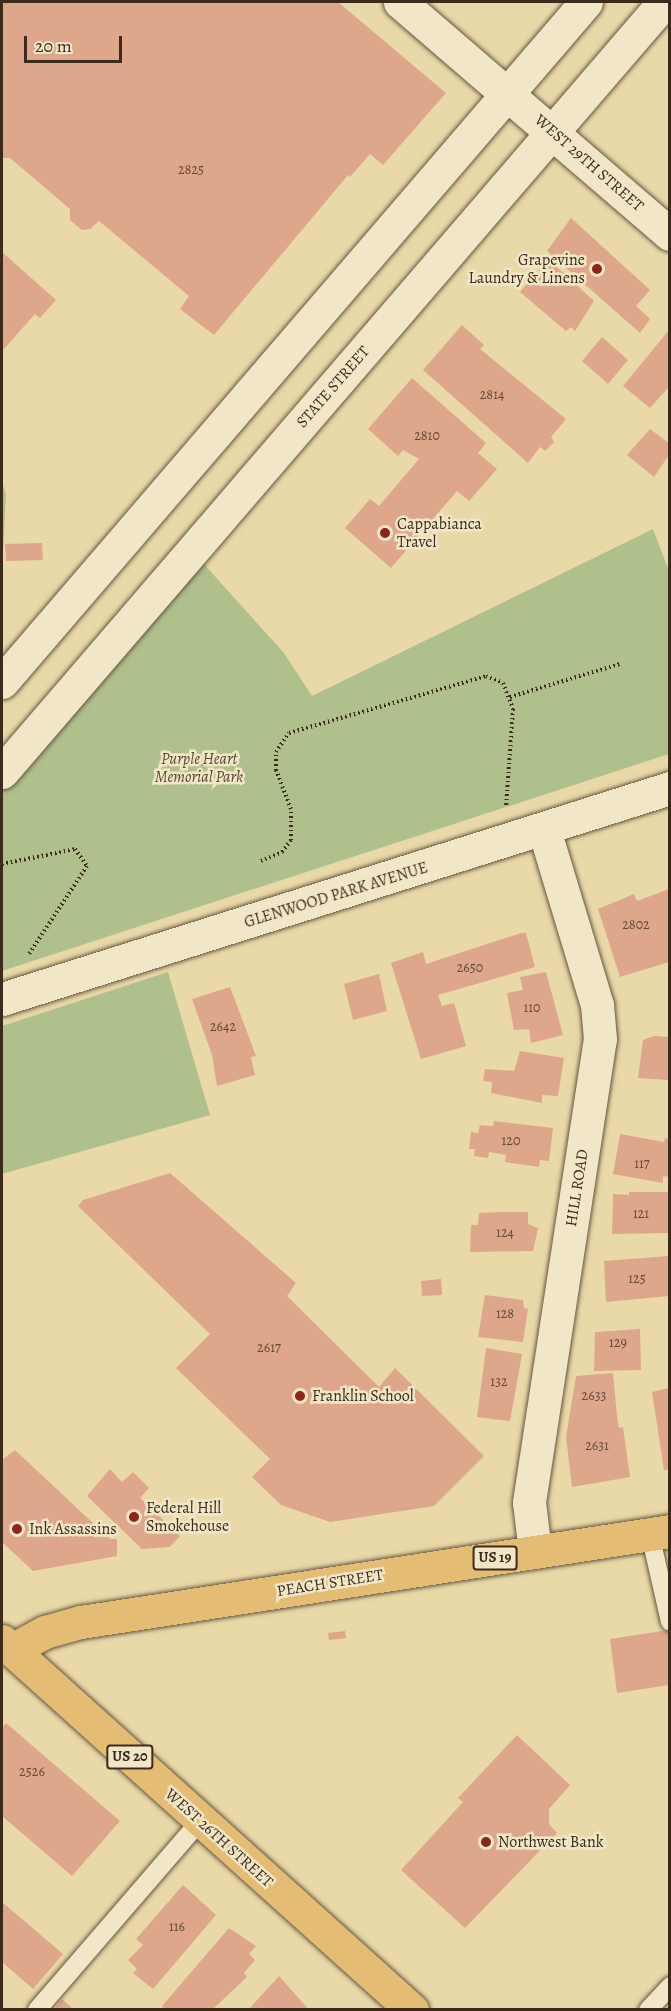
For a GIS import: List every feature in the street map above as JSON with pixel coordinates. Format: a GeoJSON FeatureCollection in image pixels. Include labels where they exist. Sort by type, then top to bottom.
{"type":"FeatureCollection","features":[{"type":"Feature","properties":{"kind":"main road","name":"PEACH STREET"},"geometry":{"type":"LineString","coordinates":[[5,1651],[45,1632],[81,1622],[660,1533]]}},
{"type":"Feature","properties":{"kind":"main road","name":"WEST 26TH STREET"},"geometry":{"type":"LineString","coordinates":[[5,1651],[412,2010]]}},
{"type":"Feature","properties":{"kind":"street","name":"WEST 29TH STREET"},"geometry":{"type":"LineString","coordinates":[[400,2],[553,131],[669,234]]}},
{"type":"Feature","properties":{"kind":"street"},"geometry":{"type":"LineString","coordinates":[[2,682],[586,2]]}},
{"type":"Feature","properties":{"kind":"street","name":"STATE STREET"},"geometry":{"type":"LineString","coordinates":[[2,772],[664,2]]}},
{"type":"Feature","properties":{"kind":"street","name":"GLENWOOD PARK AVENUE"},"geometry":{"type":"LineString","coordinates":[[2,999],[669,788]]}},
{"type":"Feature","properties":{"kind":"street","name":"HILL ROAD"},"geometry":{"type":"LineString","coordinates":[[535,1552],[529,1502],[600,1040],[597,1005],[544,829]]}},
{"type":"Feature","properties":{"kind":"lane"},"geometry":{"type":"LineString","coordinates":[[660,1533],[669,1622]]}},
{"type":"Feature","properties":{"kind":"lane"},"geometry":{"type":"LineString","coordinates":[[37,2010],[200,1821]]}},
{"type":"Feature","properties":{"kind":"lane"},"geometry":{"type":"LineString","coordinates":[[648,2010],[669,1986]]}},
{"type":"Feature","properties":{"kind":"path"},"geometry":{"type":"LineString","coordinates":[[510,697],[620,663]]}},
{"type":"Feature","properties":{"kind":"path"},"geometry":{"type":"LineString","coordinates":[[261,861],[282,852],[291,840],[291,809],[276,770],[276,752],[289,734],[486,676],[503,683],[510,697],[515,727],[506,807]]}},
{"type":"Feature","properties":{"kind":"path"},"geometry":{"type":"LineString","coordinates":[[2,864],[75,849],[87,866],[27,957]]}},
{"type":"Feature","properties":{"kind":"green space"},"geometry":{"type":"Polygon","coordinates":[[[2,481],[6,495],[2,572],[2,481]]]}},
{"type":"Feature","properties":{"kind":"green space","name":"Purple Heart Memorial Park"},"geometry":{"type":"Polygon","coordinates":[[[653,529],[669,571],[669,754],[2,971],[2,790],[203,563],[284,653],[312,696],[653,529]]]}},
{"type":"Feature","properties":{"kind":"green space"},"geometry":{"type":"Polygon","coordinates":[[[168,972],[210,1115],[2,1174],[2,1026],[168,972]]]}},
{"type":"Feature","properties":{"kind":"building"},"geometry":{"type":"Polygon","coordinates":[[[2,2],[338,2],[446,93],[383,165],[370,154],[350,177],[348,175],[214,335],[180,309],[189,296],[99,221],[90,229],[82,230],[70,220],[70,209],[10,158],[2,158],[2,2]]]}},
{"type":"Feature","properties":{"kind":"building"},"geometry":{"type":"Polygon","coordinates":[[[571,218],[650,290],[636,306],[650,319],[640,333],[547,251],[571,218]]]}},
{"type":"Feature","properties":{"kind":"building"},"geometry":{"type":"Polygon","coordinates":[[[2,252],[56,300],[40,318],[35,314],[2,351],[2,252]]]}},
{"type":"Feature","properties":{"kind":"building"},"geometry":{"type":"Polygon","coordinates":[[[548,259],[594,301],[575,331],[571,327],[566,331],[520,292],[548,259]]]}},
{"type":"Feature","properties":{"kind":"building"},"geometry":{"type":"Polygon","coordinates":[[[462,325],[484,345],[480,349],[566,419],[551,437],[554,442],[545,451],[540,447],[528,463],[423,370],[462,325]]]}},
{"type":"Feature","properties":{"kind":"building"},"geometry":{"type":"Polygon","coordinates":[[[669,330],[669,387],[650,408],[623,386],[669,330]]]}},
{"type":"Feature","properties":{"kind":"building"},"geometry":{"type":"Polygon","coordinates":[[[602,337],[628,360],[608,384],[582,361],[602,337]]]}},
{"type":"Feature","properties":{"kind":"building"},"geometry":{"type":"Polygon","coordinates":[[[412,378],[486,443],[478,453],[497,469],[469,501],[457,491],[391,568],[345,528],[370,499],[379,506],[419,459],[403,450],[398,456],[368,429],[412,378]]]}},
{"type":"Feature","properties":{"kind":"building"},"geometry":{"type":"Polygon","coordinates":[[[650,429],[669,443],[669,455],[654,477],[627,455],[650,429]]]}},
{"type":"Feature","properties":{"kind":"building"},"geometry":{"type":"Polygon","coordinates":[[[42,543],[43,560],[6,561],[5,544],[42,543]]]}},
{"type":"Feature","properties":{"kind":"building"},"geometry":{"type":"Polygon","coordinates":[[[669,889],[669,962],[620,977],[598,909],[634,894],[637,901],[669,889]]]}},
{"type":"Feature","properties":{"kind":"building"},"geometry":{"type":"Polygon","coordinates":[[[526,933],[535,967],[438,995],[442,1006],[454,1003],[466,1046],[421,1059],[391,963],[423,952],[426,964],[526,933]]]}},
{"type":"Feature","properties":{"kind":"building"},"geometry":{"type":"Polygon","coordinates":[[[546,972],[563,1035],[531,1043],[529,1029],[514,1030],[507,993],[523,990],[520,977],[546,972]]]}},
{"type":"Feature","properties":{"kind":"building"},"geometry":{"type":"Polygon","coordinates":[[[379,974],[387,1011],[353,1020],[344,984],[379,974]]]}},
{"type":"Feature","properties":{"kind":"building"},"geometry":{"type":"Polygon","coordinates":[[[230,987],[256,1056],[251,1057],[255,1075],[217,1086],[212,1055],[192,999],[230,987]]]}},
{"type":"Feature","properties":{"kind":"building"},"geometry":{"type":"Polygon","coordinates":[[[654,1036],[669,1037],[669,1080],[638,1078],[643,1040],[654,1036]]]}},
{"type":"Feature","properties":{"kind":"building"},"geometry":{"type":"Polygon","coordinates":[[[520,1051],[564,1058],[558,1096],[542,1095],[542,1103],[491,1093],[492,1082],[483,1081],[485,1069],[514,1071],[520,1051]]]}},
{"type":"Feature","properties":{"kind":"building"},"geometry":{"type":"Polygon","coordinates":[[[494,1121],[553,1128],[549,1161],[540,1160],[539,1167],[505,1162],[506,1155],[489,1152],[488,1158],[474,1156],[475,1149],[469,1149],[471,1132],[478,1133],[480,1125],[493,1126],[494,1121]]]}},
{"type":"Feature","properties":{"kind":"building"},"geometry":{"type":"Polygon","coordinates":[[[620,1134],[664,1142],[665,1138],[669,1139],[669,1177],[663,1176],[663,1183],[613,1174],[620,1134]]]}},
{"type":"Feature","properties":{"kind":"building"},"geometry":{"type":"Polygon","coordinates":[[[170,1173],[296,1283],[287,1296],[379,1387],[395,1368],[484,1456],[434,1506],[330,1522],[281,1505],[252,1477],[270,1459],[176,1368],[210,1334],[78,1206],[83,1200],[170,1173]]]}},
{"type":"Feature","properties":{"kind":"building"},"geometry":{"type":"Polygon","coordinates":[[[629,1192],[669,1192],[669,1233],[612,1234],[613,1194],[629,1195],[629,1192]]]}},
{"type":"Feature","properties":{"kind":"building"},"geometry":{"type":"Polygon","coordinates":[[[528,1212],[528,1224],[538,1228],[533,1251],[470,1252],[471,1225],[478,1225],[479,1213],[528,1212]]]}},
{"type":"Feature","properties":{"kind":"building"},"geometry":{"type":"Polygon","coordinates":[[[669,1256],[669,1296],[606,1302],[604,1261],[669,1256]]]}},
{"type":"Feature","properties":{"kind":"building"},"geometry":{"type":"Polygon","coordinates":[[[441,1279],[442,1295],[422,1296],[421,1281],[441,1279]]]}},
{"type":"Feature","properties":{"kind":"building"},"geometry":{"type":"Polygon","coordinates":[[[485,1295],[523,1300],[524,1308],[528,1309],[523,1342],[478,1337],[485,1295]]]}},
{"type":"Feature","properties":{"kind":"building"},"geometry":{"type":"Polygon","coordinates":[[[640,1329],[641,1370],[594,1371],[595,1332],[640,1329]]]}},
{"type":"Feature","properties":{"kind":"building"},"geometry":{"type":"Polygon","coordinates":[[[486,1348],[522,1354],[510,1421],[477,1417],[486,1348]]]}},
{"type":"Feature","properties":{"kind":"building"},"geometry":{"type":"Polygon","coordinates":[[[613,1373],[617,1417],[619,1428],[623,1427],[630,1477],[572,1487],[566,1437],[576,1376],[613,1373]]]}},
{"type":"Feature","properties":{"kind":"building"},"geometry":{"type":"Polygon","coordinates":[[[669,1388],[669,1470],[664,1470],[652,1392],[669,1388]]]}},
{"type":"Feature","properties":{"kind":"building"},"geometry":{"type":"Polygon","coordinates":[[[15,1450],[110,1539],[117,1539],[117,1556],[33,1571],[2,1542],[2,1460],[15,1450]]]}},
{"type":"Feature","properties":{"kind":"building","name":"Federal Hill Smokehouse"},"geometry":{"type":"Polygon","coordinates":[[[110,1469],[122,1482],[133,1472],[149,1488],[140,1498],[180,1536],[170,1547],[142,1549],[87,1496],[110,1469]]]}},
{"type":"Feature","properties":{"kind":"building"},"geometry":{"type":"Polygon","coordinates":[[[669,1630],[669,1685],[617,1693],[610,1639],[669,1630]]]}},
{"type":"Feature","properties":{"kind":"building"},"geometry":{"type":"Polygon","coordinates":[[[345,1631],[346,1638],[329,1640],[328,1633],[345,1631]]]}},
{"type":"Feature","properties":{"kind":"building"},"geometry":{"type":"Polygon","coordinates":[[[6,1723],[120,1821],[72,1876],[2,1816],[2,1728],[6,1723]]]}},
{"type":"Feature","properties":{"kind":"building"},"geometry":{"type":"Polygon","coordinates":[[[517,1735],[570,1785],[549,1809],[549,1824],[557,1833],[465,1928],[401,1870],[463,1802],[458,1798],[517,1735]]]}},
{"type":"Feature","properties":{"kind":"building"},"geometry":{"type":"Polygon","coordinates":[[[183,1885],[216,1915],[153,1989],[133,1973],[137,1969],[128,1960],[143,1945],[136,1939],[183,1885]]]}},
{"type":"Feature","properties":{"kind":"building"},"geometry":{"type":"Polygon","coordinates":[[[2,1902],[63,1954],[33,1989],[2,1962],[2,1902]]]}},
{"type":"Feature","properties":{"kind":"building"},"geometry":{"type":"Polygon","coordinates":[[[229,1928],[256,1946],[249,1954],[255,1960],[244,1973],[247,1977],[212,2010],[165,2010],[162,2006],[229,1928]]]}},
{"type":"Feature","properties":{"kind":"building"},"geometry":{"type":"Polygon","coordinates":[[[279,1976],[309,2010],[248,2010],[279,1976]]]}},
{"type":"Feature","properties":{"kind":"building"},"geometry":{"type":"Polygon","coordinates":[[[62,1999],[74,2010],[54,2010],[62,1999]]]}},
{"type":"Feature","properties":{"kind":"place","name":"Grapevine Laundry & Linens"},"geometry":{"type":"Point","coordinates":[597,269]}},
{"type":"Feature","properties":{"kind":"place","name":"Cappabianca Travel"},"geometry":{"type":"Point","coordinates":[385,533]}},
{"type":"Feature","properties":{"kind":"place","name":"Franklin School"},"geometry":{"type":"Point","coordinates":[300,1396]}},
{"type":"Feature","properties":{"kind":"place","name":"Federal Hill Smokehouse"},"geometry":{"type":"Point","coordinates":[134,1517]}},
{"type":"Feature","properties":{"kind":"place","name":"Ink Assassins"},"geometry":{"type":"Point","coordinates":[17,1529]}},
{"type":"Feature","properties":{"kind":"place","name":"Northwest Bank"},"geometry":{"type":"Point","coordinates":[486,1842]}}]}
